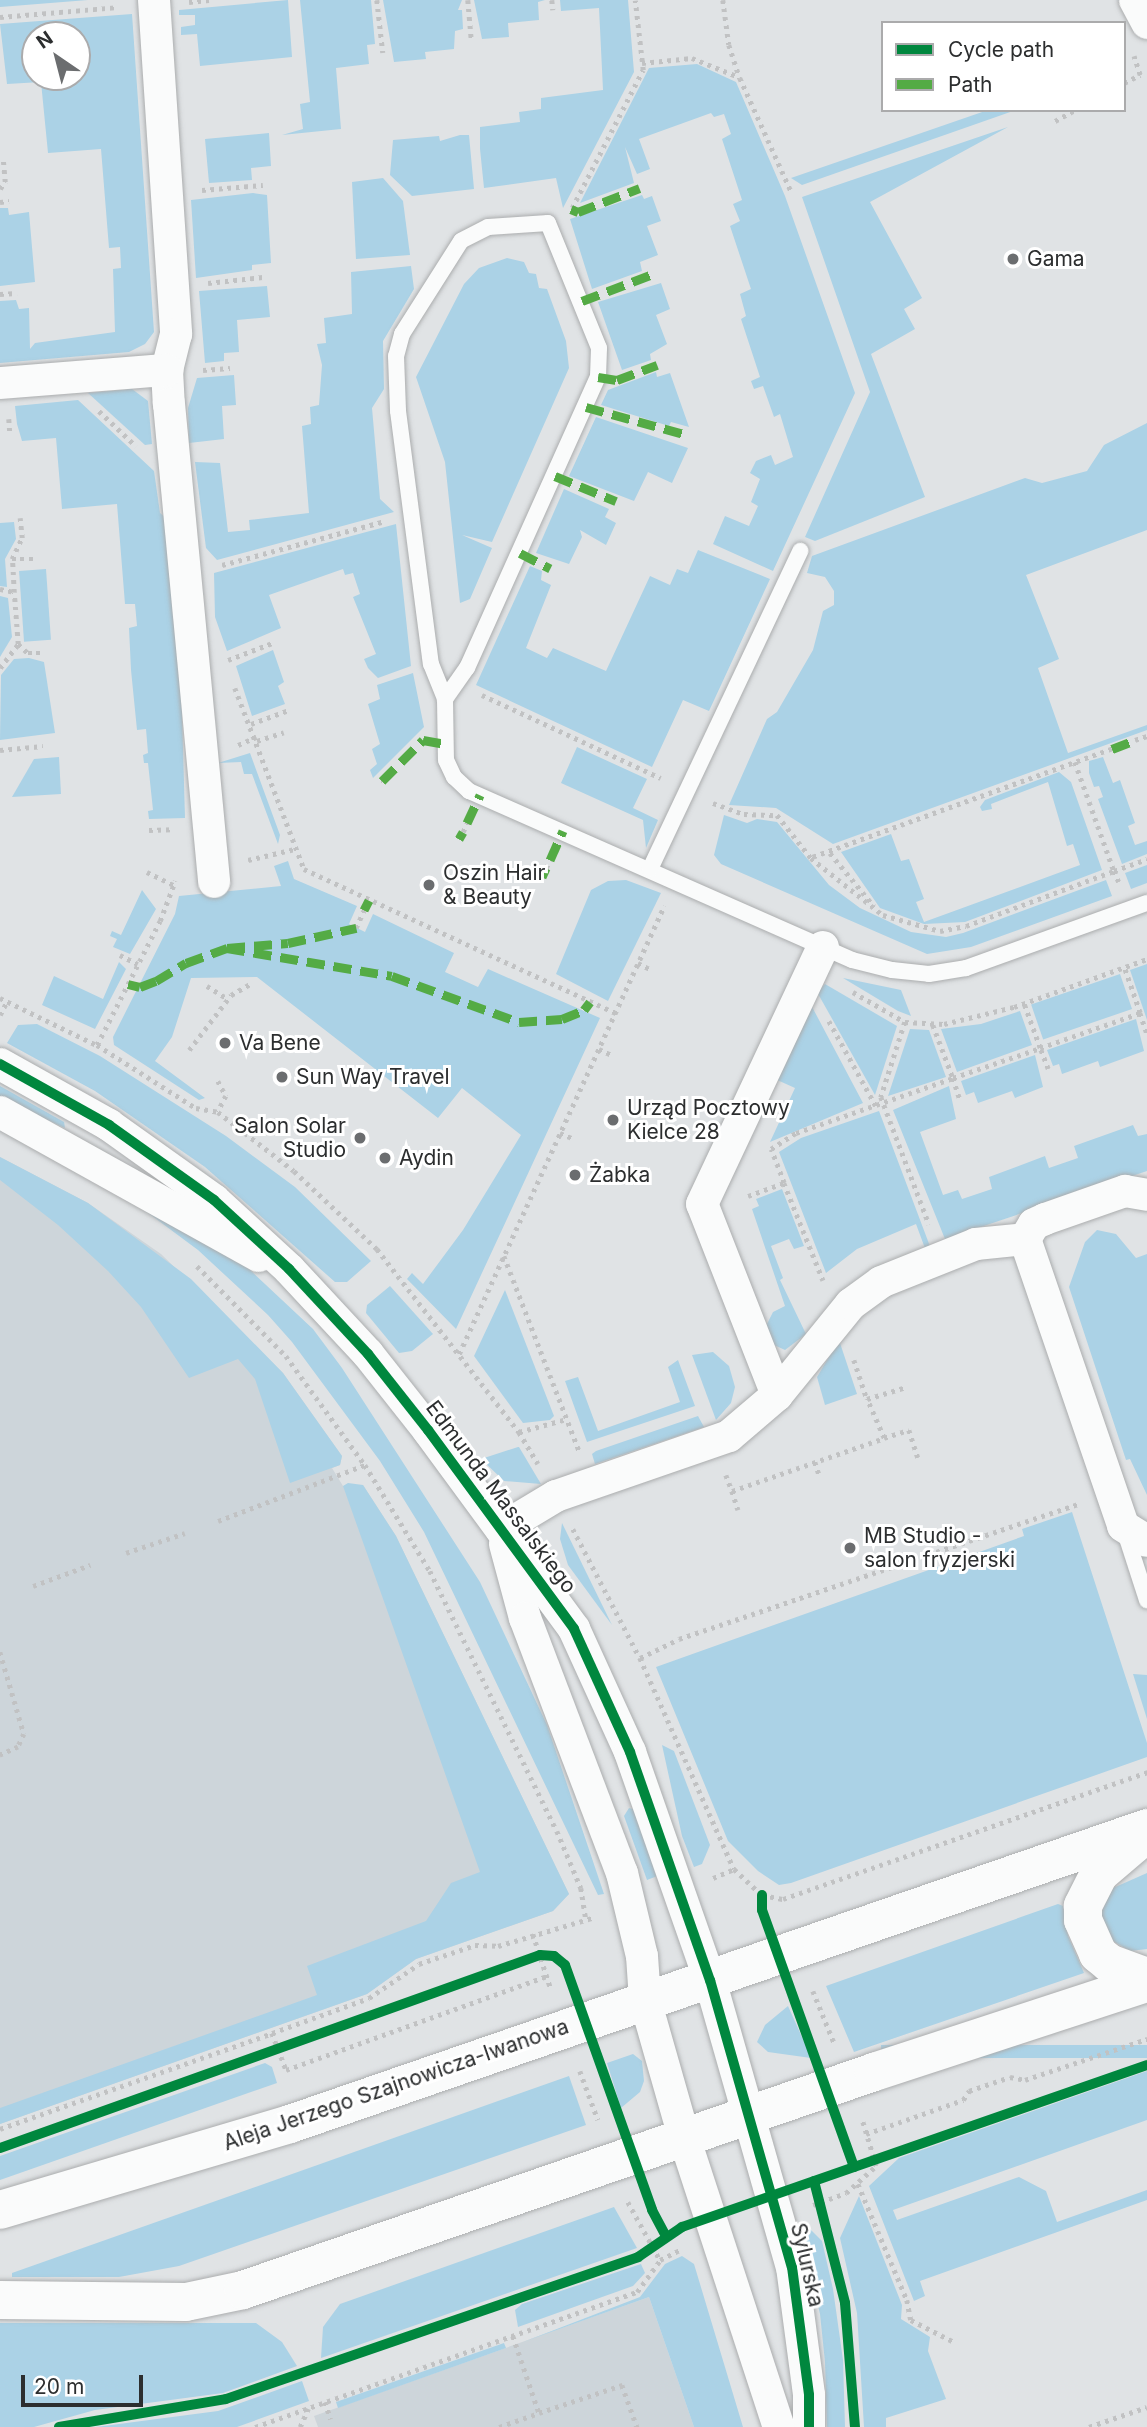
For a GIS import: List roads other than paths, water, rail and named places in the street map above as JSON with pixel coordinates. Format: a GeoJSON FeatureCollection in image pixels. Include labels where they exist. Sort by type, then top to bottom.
{"type":"FeatureCollection","features":[{"type":"Feature","properties":{"kind":"main road","name":"Aleja Jerzego Szajnowicza-Iwanowa"},"geometry":{"type":"LineString","coordinates":[[0,2210],[290,2124],[1147,1830]]}},
{"type":"Feature","properties":{"kind":"main road"},"geometry":{"type":"LineString","coordinates":[[1147,1830],[1099,1874],[1083,1906],[1083,1920],[1098,1954],[1109,1963],[1147,1977]]}},
{"type":"Feature","properties":{"kind":"main road"},"geometry":{"type":"LineString","coordinates":[[0,2301],[205,2300],[298,2273],[748,2114],[1147,1983]]}},
{"type":"Feature","properties":{"kind":"street"},"geometry":{"type":"LineString","coordinates":[[1135,0],[1139,35]]}},
{"type":"Feature","properties":{"kind":"street"},"geometry":{"type":"LineString","coordinates":[[154,2],[176,334],[167,370],[214,882]]}},
{"type":"Feature","properties":{"kind":"street"},"geometry":{"type":"LineString","coordinates":[[0,383],[167,370]]}},
{"type":"Feature","properties":{"kind":"street"},"geometry":{"type":"LineString","coordinates":[[777,1395],[702,1204],[818,956]]}},
{"type":"Feature","properties":{"kind":"street","name":"Edmunda Massalskiego"},"geometry":{"type":"LineString","coordinates":[[0,1064],[109,1125],[214,1200],[289,1269],[383,1372],[562,1610],[610,1703],[710,1980],[748,2114]]}},
{"type":"Feature","properties":{"kind":"street","name":"Edmunda Massalskiego"},"geometry":{"type":"LineString","coordinates":[[0,1112],[248,1252],[289,1269]]}},
{"type":"Feature","properties":{"kind":"street"},"geometry":{"type":"LineString","coordinates":[[1135,1534],[1112,1493],[1025,1239],[1034,1224],[1045,1219],[1125,1191],[1147,1195]]}},
{"type":"Feature","properties":{"kind":"street"},"geometry":{"type":"LineString","coordinates":[[500,1529],[556,1496],[729,1436],[777,1395],[851,1304],[880,1282],[976,1244],[1025,1239]]}},
{"type":"Feature","properties":{"kind":"street","name":"Edmunda Massalskiego"},"geometry":{"type":"LineString","coordinates":[[500,1529],[525,1618],[622,1873],[642,1956],[645,2000],[684,2137]]}},
{"type":"Feature","properties":{"kind":"street","name":"Sylurska"},"geometry":{"type":"LineString","coordinates":[[748,2114],[792,2267],[809,2395],[809,2427]]}},
{"type":"Feature","properties":{"kind":"street"},"geometry":{"type":"LineString","coordinates":[[684,2137],[708,2219],[779,2427]]}},
{"type":"Feature","properties":{"kind":"lane"},"geometry":{"type":"LineString","coordinates":[[445,699],[459,684],[598,377],[599,348],[548,223],[488,227],[470,233],[450,256],[402,334],[396,376],[431,664],[445,699],[446,760],[460,784],[650,869],[818,956],[892,970],[944,972],[1147,902]]}},
{"type":"Feature","properties":{"kind":"lane"},"geometry":{"type":"LineString","coordinates":[[650,869],[800,551]]}},
{"type":"Feature","properties":{"kind":"lane"},"geometry":{"type":"LineString","coordinates":[[1135,1534],[1147,1600]]}},
{"type":"Feature","properties":{"kind":"place","name":"Gama"},"geometry":{"type":"Point","coordinates":[1013,259]}},
{"type":"Feature","properties":{"kind":"place","name":"Oszin Hair & Beauty"},"geometry":{"type":"Point","coordinates":[429,885]}},
{"type":"Feature","properties":{"kind":"place","name":"Va Bene"},"geometry":{"type":"Point","coordinates":[225,1043]}},
{"type":"Feature","properties":{"kind":"place","name":"Sun Way Travel"},"geometry":{"type":"Point","coordinates":[282,1077]}},
{"type":"Feature","properties":{"kind":"place","name":"Urząd Pocztowy Kielce 28"},"geometry":{"type":"Point","coordinates":[613,1120]}},
{"type":"Feature","properties":{"kind":"place","name":"Salon Solar Studio"},"geometry":{"type":"Point","coordinates":[360,1138]}},
{"type":"Feature","properties":{"kind":"place","name":"Aydin"},"geometry":{"type":"Point","coordinates":[385,1158]}},
{"type":"Feature","properties":{"kind":"place","name":"Żabka"},"geometry":{"type":"Point","coordinates":[575,1175]}},
{"type":"Feature","properties":{"kind":"place","name":"MB Studio - salon fryzjerski"},"geometry":{"type":"Point","coordinates":[850,1548]}}]}
